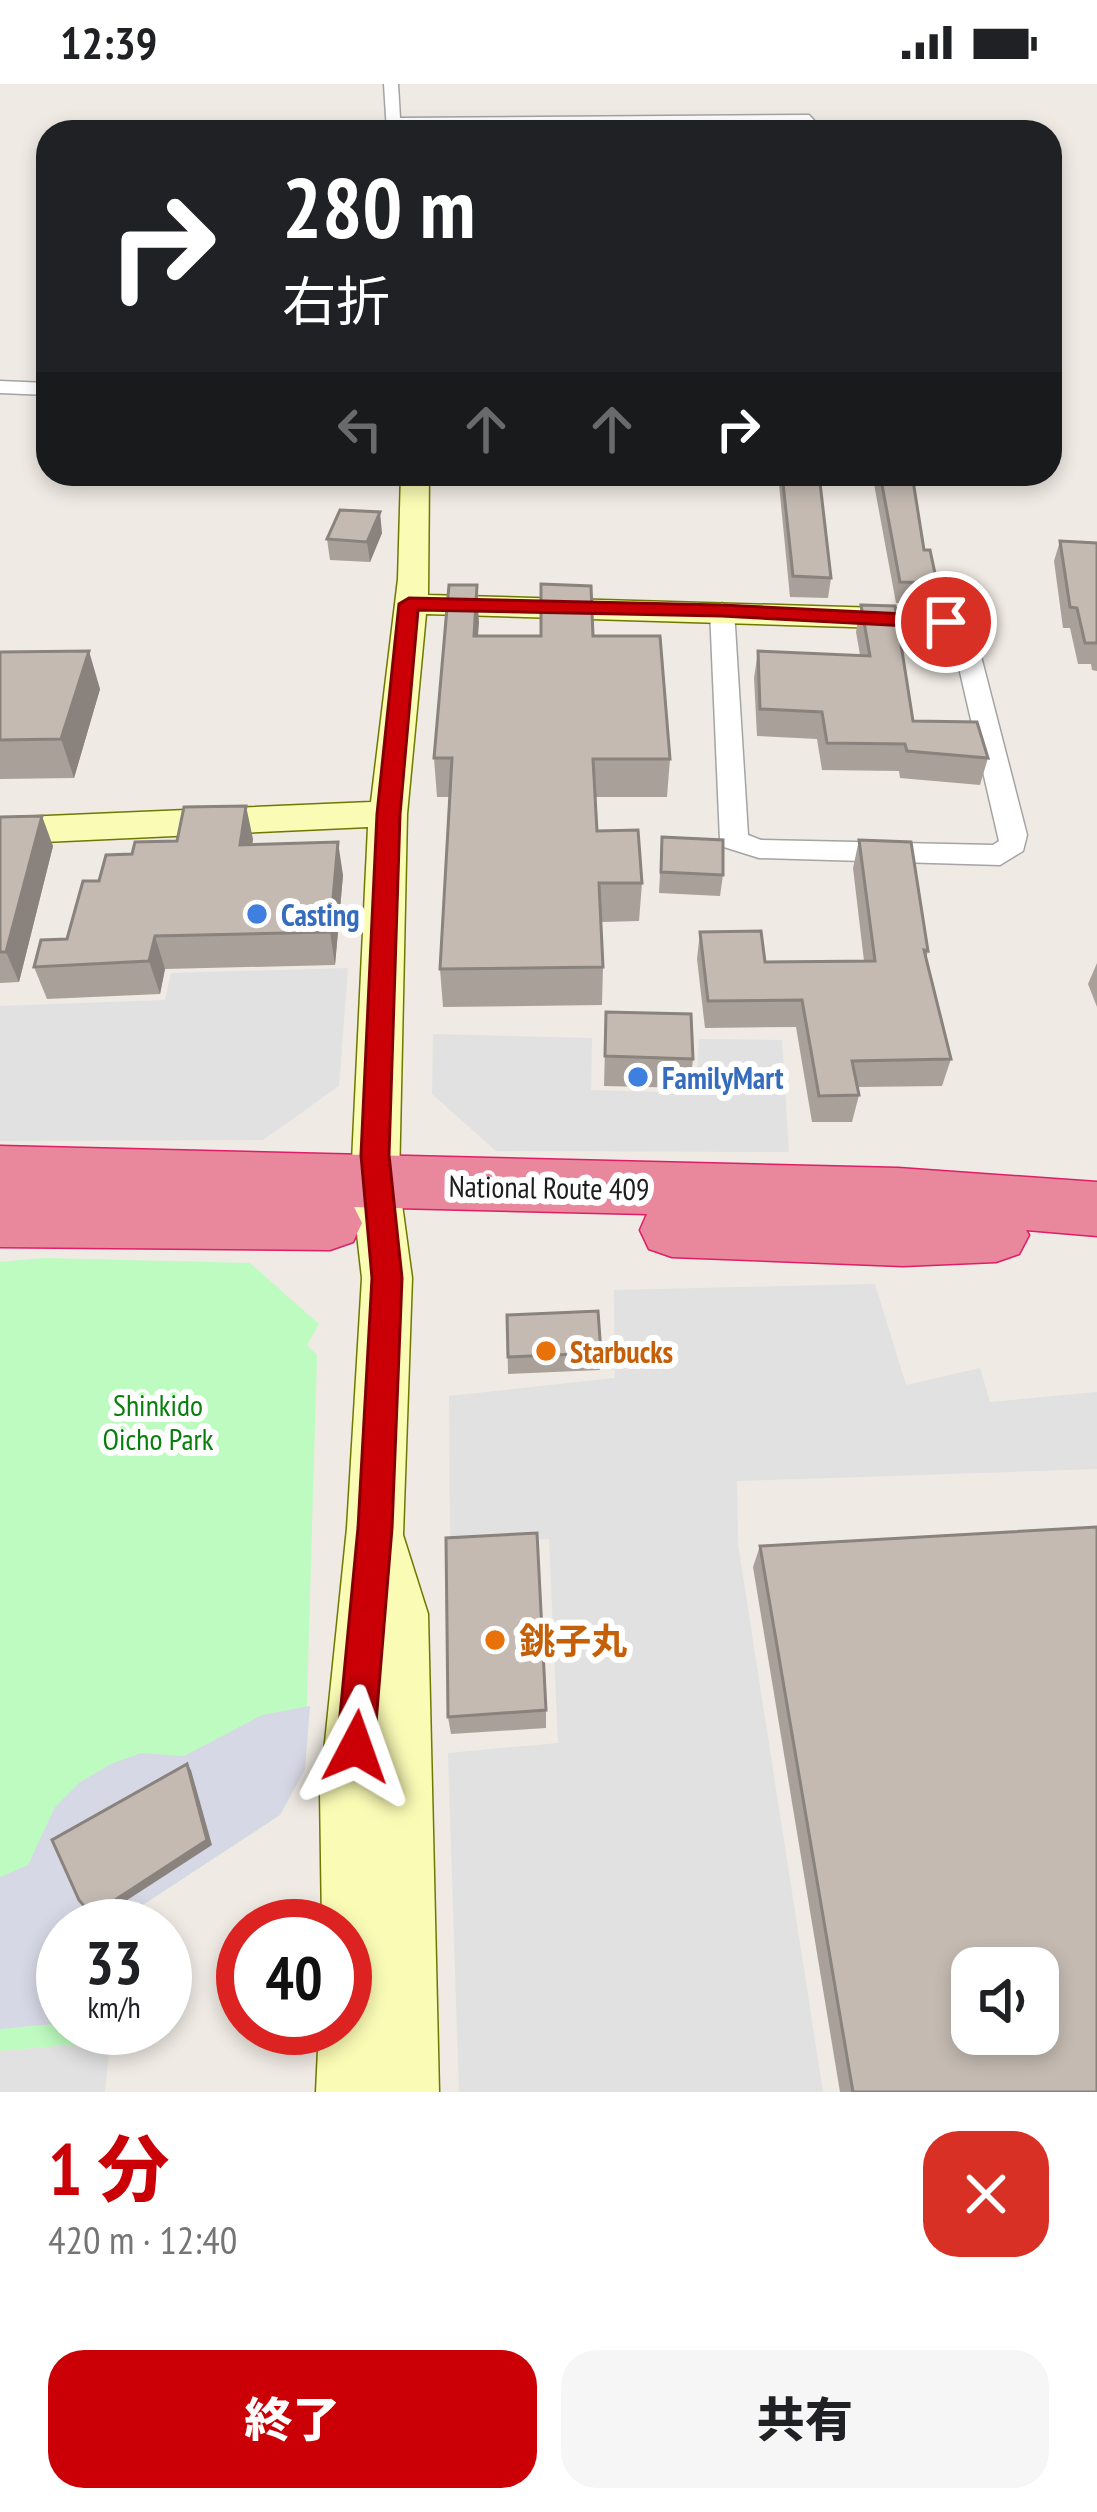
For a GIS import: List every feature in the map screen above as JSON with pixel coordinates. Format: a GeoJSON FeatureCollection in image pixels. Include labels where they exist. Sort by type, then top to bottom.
{"type":"FeatureCollection","features":[{"type":"Feature","properties":{"kind":"highway","name":"National Route 409"},"geometry":{"type":"LineString","coordinates":[[0,1172],[903,1238],[1097,1231]]}},
{"type":"Feature","properties":{"kind":"highway","name":"National Route 409"},"geometry":{"type":"LineString","coordinates":[[0,1220],[378,1203],[898,1194],[1097,1209]]}},
{"type":"Feature","properties":{"kind":"street"},"geometry":{"type":"LineString","coordinates":[[391,84],[394,120]]}},
{"type":"Feature","properties":{"kind":"street"},"geometry":{"type":"LineString","coordinates":[[757,120],[810,120]]}},
{"type":"Feature","properties":{"kind":"street"},"geometry":{"type":"LineString","coordinates":[[0,388],[36,389]]}},
{"type":"Feature","properties":{"kind":"street"},"geometry":{"type":"LineString","coordinates":[[352,2092],[356,1918],[352,1790],[375,1528],[387,1278],[378,1203],[388,814],[414,579],[415,486]]}},
{"type":"Feature","properties":{"kind":"street"},"geometry":{"type":"LineString","coordinates":[[409,604],[722,610],[946,622],[962,629],[1013,844],[1000,855],[758,849],[734,840],[722,610]]}},
{"type":"Feature","properties":{"kind":"street"},"geometry":{"type":"LineString","coordinates":[[0,830],[388,814]]}},
{"type":"Feature","properties":{"kind":"street"},"geometry":{"type":"LineString","coordinates":[[375,1528],[398,1614],[403,2092]]}},
{"type":"Feature","properties":{"kind":"green space","name":"Shinkido Oicho Park"},"geometry":{"type":"Polygon","coordinates":[[[43,1258],[250,1263],[319,1324],[307,1345],[317,1355],[305,1769],[280,1815],[152,1899],[36,1899],[36,2048],[0,2051],[0,1262],[43,1258]]]}},
{"type":"Feature","properties":{"kind":"shaded area"},"geometry":{"type":"Polygon","coordinates":[[[348,968],[339,1086],[263,1140],[0,1141],[0,1006],[165,1000],[171,973],[348,968]]]}},
{"type":"Feature","properties":{"kind":"shaded area"},"geometry":{"type":"Polygon","coordinates":[[[433,1034],[592,1038],[591,1090],[696,1093],[699,1039],[782,1040],[789,1152],[496,1151],[432,1094],[433,1034]]]}},
{"type":"Feature","properties":{"kind":"shaded area"},"geometry":{"type":"Polygon","coordinates":[[[875,1284],[906,1385],[980,1368],[990,1402],[1097,1392],[1097,1469],[737,1481],[738,1544],[823,2092],[459,2092],[448,1753],[558,1743],[549,1539],[450,1545],[449,1396],[615,1378],[614,1290],[875,1284]]]}},
{"type":"Feature","properties":{"kind":"shaded area"},"geometry":{"type":"Polygon","coordinates":[[[310,1706],[305,1769],[280,1815],[152,1899],[36,1899],[36,2026],[0,2029],[0,1877],[28,1865],[55,1807],[80,1782],[111,1764],[141,1753],[184,1756],[262,1715],[310,1706]]]}},
{"type":"Feature","properties":{"kind":"shaded area"},"geometry":{"type":"Polygon","coordinates":[[[36,2048],[36,2055],[109,2055],[105,2092],[0,2092],[0,2051],[36,2048]]]}},
{"type":"Feature","properties":{"kind":"building"},"geometry":{"type":"Polygon","coordinates":[[[783,486],[820,486],[831,578],[793,576],[783,486]]]}},
{"type":"Feature","properties":{"kind":"building"},"geometry":{"type":"Polygon","coordinates":[[[882,486],[914,486],[924,550],[930,550],[937,583],[900,582],[882,486]]]}},
{"type":"Feature","properties":{"kind":"building"},"geometry":{"type":"Polygon","coordinates":[[[340,510],[380,512],[367,542],[327,539],[340,510]]]}},
{"type":"Feature","properties":{"kind":"building"},"geometry":{"type":"Polygon","coordinates":[[[1060,541],[1097,543],[1097,643],[1085,643],[1077,608],[1070,607],[1060,541]]]}},
{"type":"Feature","properties":{"kind":"building"},"geometry":{"type":"Polygon","coordinates":[[[541,584],[591,586],[593,636],[660,636],[670,759],[593,759],[597,831],[638,830],[642,883],[599,883],[603,967],[440,969],[452,758],[434,758],[449,585],[477,585],[474,636],[541,636],[541,584]]]}},
{"type":"Feature","properties":{"kind":"building"},"geometry":{"type":"Polygon","coordinates":[[[861,605],[895,606],[913,721],[977,722],[988,758],[907,751],[905,744],[827,743],[822,712],[760,709],[758,651],[870,656],[861,605]]]}},
{"type":"Feature","properties":{"kind":"building"},"geometry":{"type":"Polygon","coordinates":[[[89,651],[61,739],[0,740],[0,652],[89,651]]]}},
{"type":"Feature","properties":{"kind":"building"},"geometry":{"type":"Polygon","coordinates":[[[246,806],[240,845],[338,842],[330,932],[155,936],[149,961],[34,967],[41,940],[67,939],[83,881],[99,881],[106,855],[132,854],[135,842],[177,841],[184,807],[246,806]]]}},
{"type":"Feature","properties":{"kind":"building"},"geometry":{"type":"Polygon","coordinates":[[[42,816],[6,952],[0,952],[0,817],[42,816]]]}},
{"type":"Feature","properties":{"kind":"building"},"geometry":{"type":"Polygon","coordinates":[[[662,837],[723,840],[723,875],[661,872],[662,837]]]}},
{"type":"Feature","properties":{"kind":"building"},"geometry":{"type":"Polygon","coordinates":[[[859,840],[911,842],[928,951],[924,950],[951,1059],[852,1061],[859,1095],[819,1096],[802,1000],[708,1001],[700,932],[761,931],[765,962],[875,961],[859,840]]]}},
{"type":"Feature","properties":{"kind":"building"},"geometry":{"type":"Polygon","coordinates":[[[606,1012],[691,1014],[693,1059],[605,1056],[606,1012]]]}},
{"type":"Feature","properties":{"kind":"building"},"geometry":{"type":"Polygon","coordinates":[[[598,1311],[601,1353],[508,1357],[507,1315],[598,1311]]]}},
{"type":"Feature","properties":{"kind":"building"},"geometry":{"type":"Polygon","coordinates":[[[1097,1527],[1097,2092],[853,2092],[760,1546],[1097,1527]]]}},
{"type":"Feature","properties":{"kind":"building"},"geometry":{"type":"Polygon","coordinates":[[[537,1533],[546,1710],[448,1717],[446,1538],[537,1533]]]}},
{"type":"Feature","properties":{"kind":"building"},"geometry":{"type":"Polygon","coordinates":[[[187,1764],[207,1840],[117,1899],[79,1899],[52,1840],[187,1764]]]}},
{"type":"Feature","properties":{"kind":"place","name":"Casting"},"geometry":{"type":"Point","coordinates":[257,914]}},
{"type":"Feature","properties":{"kind":"place","name":"FamilyMart"},"geometry":{"type":"Point","coordinates":[638,1077]}},
{"type":"Feature","properties":{"kind":"place","name":"Starbucks"},"geometry":{"type":"Point","coordinates":[546,1351]}},
{"type":"Feature","properties":{"kind":"place","name":"銚子丸"},"geometry":{"type":"Point","coordinates":[495,1640]}},
{"type":"Feature","properties":{"kind":"route"},"geometry":{"type":"LineString","coordinates":[[356,1747],[375,1528],[387,1278],[375,1155],[388,814],[409,604],[722,610],[946,622]]}}]}
